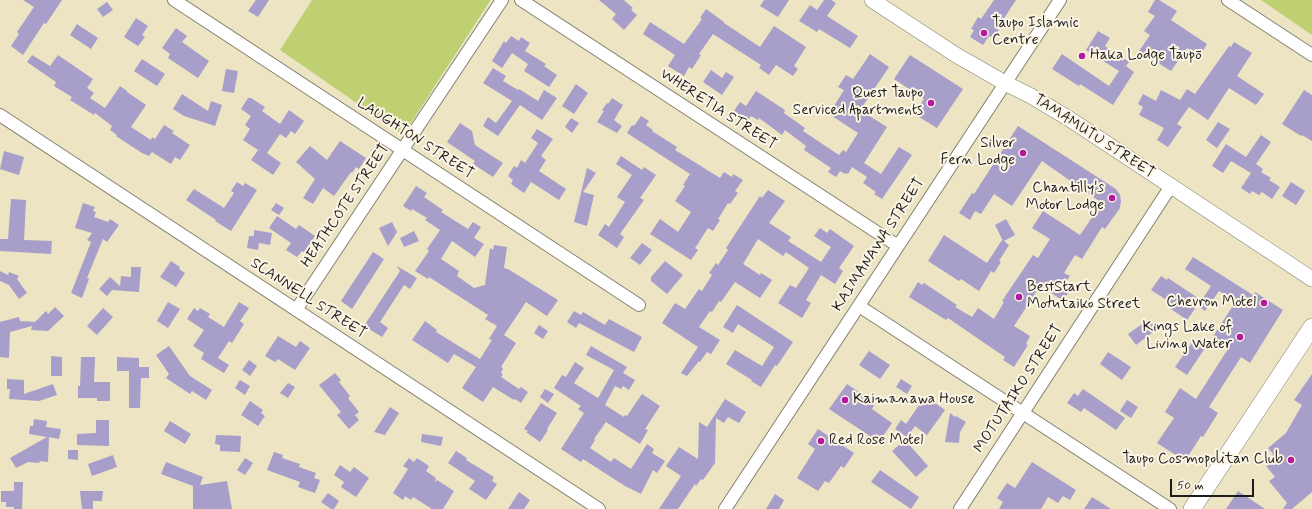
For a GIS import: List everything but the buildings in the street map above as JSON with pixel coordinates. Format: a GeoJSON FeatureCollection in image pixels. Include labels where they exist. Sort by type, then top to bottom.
{"type":"FeatureCollection","features":[{"type":"Feature","properties":{"kind":"main road"},"geometry":{"type":"LineString","coordinates":[[1192,509],[1312,327]]}},
{"type":"Feature","properties":{"kind":"street","name":"LAUGHTON STREET"},"geometry":{"type":"LineString","coordinates":[[174,0],[640,305]]}},
{"type":"Feature","properties":{"kind":"street","name":"HEATHCOTE STREET"},"geometry":{"type":"LineString","coordinates":[[296,310],[502,0]]}},
{"type":"Feature","properties":{"kind":"street","name":"WHERETIA STREET"},"geometry":{"type":"LineString","coordinates":[[520,0],[898,246]]}},
{"type":"Feature","properties":{"kind":"street","name":"KAIMANAWA STREET"},"geometry":{"type":"LineString","coordinates":[[725,509],[1060,0]]}},
{"type":"Feature","properties":{"kind":"street"},"geometry":{"type":"LineString","coordinates":[[1228,0],[1312,55]]}},
{"type":"Feature","properties":{"kind":"street","name":"TAMAMUTU STREET"},"geometry":{"type":"LineString","coordinates":[[881,2],[956,55],[1005,83],[1032,96],[1068,118],[1312,279]]}},
{"type":"Feature","properties":{"kind":"street","name":"SCANNELL STREET"},"geometry":{"type":"LineString","coordinates":[[0,115],[599,509]]}},
{"type":"Feature","properties":{"kind":"street","name":"MOTUTAIKO STREET"},"geometry":{"type":"LineString","coordinates":[[960,509],[1171,186]]}},
{"type":"Feature","properties":{"kind":"street"},"geometry":{"type":"LineString","coordinates":[[859,306],[1170,509]]}},
{"type":"Feature","properties":{"kind":"green space"},"geometry":{"type":"Polygon","coordinates":[[[312,0],[490,1],[403,135],[280,50],[312,0]]]}},
{"type":"Feature","properties":{"kind":"green space"},"geometry":{"type":"Polygon","coordinates":[[[1261,0],[1312,0],[1312,35],[1261,0]]]}},
{"type":"Feature","properties":{"kind":"place","name":"Taupo Islamic Centre"},"geometry":{"type":"Point","coordinates":[984,33]}},
{"type":"Feature","properties":{"kind":"place","name":"Haka Lodge Taupō"},"geometry":{"type":"Point","coordinates":[1082,56]}},
{"type":"Feature","properties":{"kind":"place","name":"Quest Taupo Serviced Apartments"},"geometry":{"type":"Point","coordinates":[931,103]}},
{"type":"Feature","properties":{"kind":"place","name":"Silver Fern Lodge"},"geometry":{"type":"Point","coordinates":[1023,153]}},
{"type":"Feature","properties":{"kind":"place","name":"Chantilly's Motor Lodge"},"geometry":{"type":"Point","coordinates":[1112,198]}},
{"type":"Feature","properties":{"kind":"place","name":"BestStart Motutaiko Street"},"geometry":{"type":"Point","coordinates":[1019,297]}},
{"type":"Feature","properties":{"kind":"place","name":"Chevron Motel"},"geometry":{"type":"Point","coordinates":[1264,303]}},
{"type":"Feature","properties":{"kind":"place","name":"Kings Lake of Living Water"},"geometry":{"type":"Point","coordinates":[1240,337]}},
{"type":"Feature","properties":{"kind":"place","name":"Kaimanawa House"},"geometry":{"type":"Point","coordinates":[845,400]}},
{"type":"Feature","properties":{"kind":"place","name":"Red Rose Motel"},"geometry":{"type":"Point","coordinates":[821,441]}},
{"type":"Feature","properties":{"kind":"place","name":"Taupo Cosmopolitan Club"},"geometry":{"type":"Point","coordinates":[1291,460]}}]}
